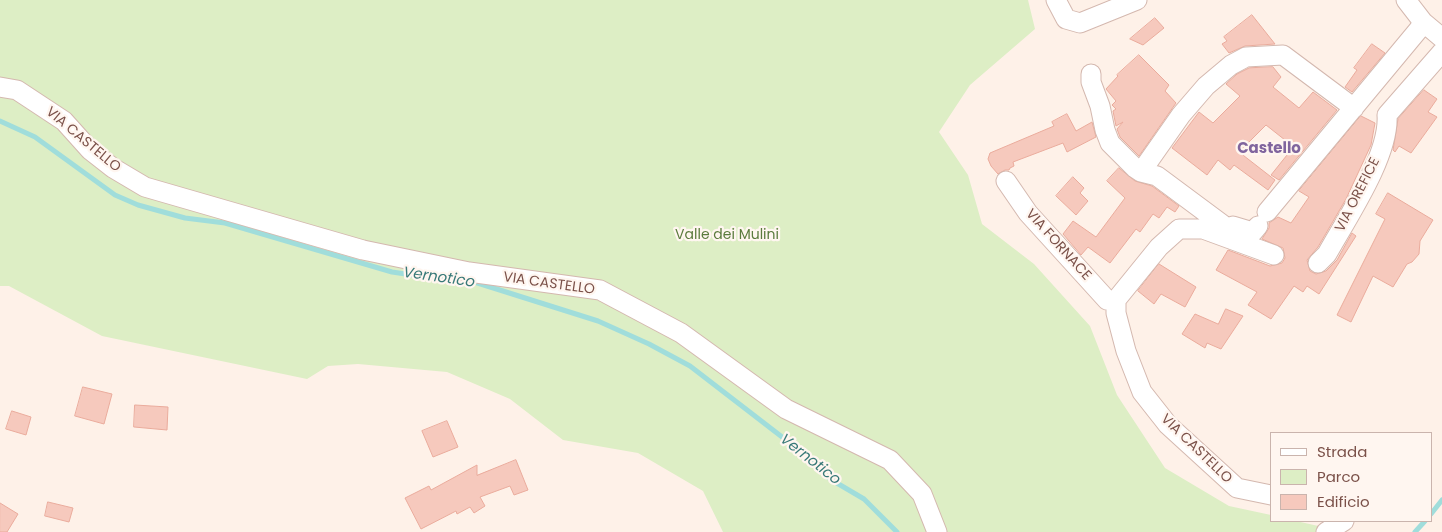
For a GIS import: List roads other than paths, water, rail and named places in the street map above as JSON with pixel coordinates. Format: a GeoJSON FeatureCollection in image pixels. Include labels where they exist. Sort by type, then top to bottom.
{"type":"FeatureCollection","features":[{"type":"Feature","properties":{"kind":"street"},"geometry":{"type":"LineString","coordinates":[[1056,0],[1066,19],[1080,23],[1137,0]]}},
{"type":"Feature","properties":{"kind":"street"},"geometry":{"type":"LineString","coordinates":[[1406,0],[1423,22],[1442,38]]}},
{"type":"Feature","properties":{"kind":"street"},"geometry":{"type":"LineString","coordinates":[[1116,300],[1159,247],[1179,228],[1220,230],[1233,226],[1253,232],[1420,29],[1423,22]]}},
{"type":"Feature","properties":{"kind":"street","name":"VIA OREFICE"},"geometry":{"type":"LineString","coordinates":[[1318,263],[1328,254],[1374,168],[1388,124],[1387,115],[1442,52]]}},
{"type":"Feature","properties":{"kind":"street"},"geometry":{"type":"LineString","coordinates":[[1141,172],[1181,115],[1206,86],[1231,65],[1246,57],[1283,55],[1354,108]]}},
{"type":"Feature","properties":{"kind":"street"},"geometry":{"type":"LineString","coordinates":[[1090,74],[1110,143],[1141,172],[1157,176],[1220,230],[1274,255]]}},
{"type":"Feature","properties":{"kind":"street","name":"VIA CASTELLO"},"geometry":{"type":"LineString","coordinates":[[0,87],[17,90],[64,121],[90,150],[113,168],[145,187],[363,250],[468,272],[600,290],[681,333],[786,409],[890,460],[922,494],[937,532]]}},
{"type":"Feature","properties":{"kind":"street","name":"VIA FORNACE"},"geometry":{"type":"LineString","coordinates":[[1006,182],[1028,213],[1107,300],[1116,300]]}},
{"type":"Feature","properties":{"kind":"street","name":"VIA CASTELLO"},"geometry":{"type":"LineString","coordinates":[[1116,300],[1116,313],[1126,351],[1142,392],[1147,399],[1168,425],[1237,488],[1270,495]]}},
{"type":"Feature","properties":{"kind":"street"},"geometry":{"type":"LineString","coordinates":[[1326,532],[1342,522]]}},
{"type":"Feature","properties":{"kind":"waterway","name":"Vernotico"},"geometry":{"type":"LineString","coordinates":[[0,121],[35,137],[115,195],[138,205],[185,218],[225,223],[392,272],[460,279]]}},
{"type":"Feature","properties":{"kind":"waterway","name":"Vernotico"},"geometry":{"type":"LineString","coordinates":[[468,280],[598,321],[649,344],[690,366],[786,440],[830,479],[864,499],[897,532]]}},
{"type":"Feature","properties":{"kind":"waterway"},"geometry":{"type":"LineString","coordinates":[[1432,513],[1442,500]]}},
{"type":"Feature","properties":{"kind":"waterway"},"geometry":{"type":"LineString","coordinates":[[1415,532],[1424,522]]}},
{"type":"Feature","properties":{"kind":"district","name":"Castello"},"geometry":{"type":"Point","coordinates":[1269,149]}},
{"type":"Feature","properties":{"kind":"park label","name":"Valle dei Mulini"},"geometry":{"type":"Point","coordinates":[727,235]}}]}
